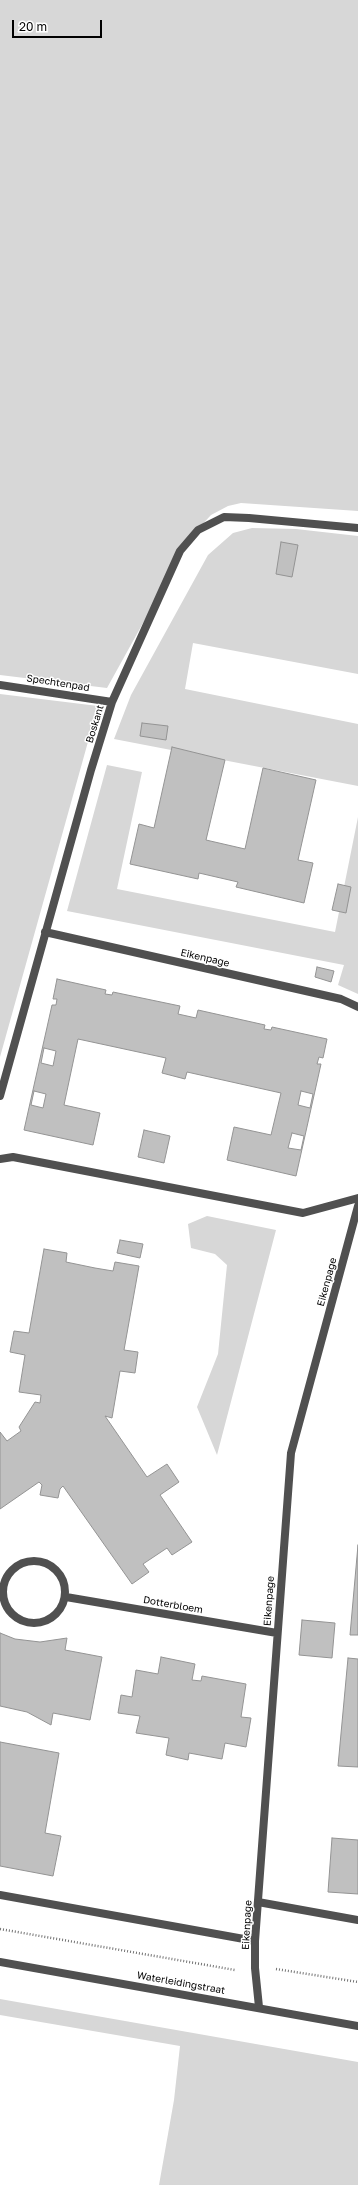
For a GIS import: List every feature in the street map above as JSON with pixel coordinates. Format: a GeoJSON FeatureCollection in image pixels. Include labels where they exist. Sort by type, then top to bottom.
{"type":"FeatureCollection","features":[{"type":"Feature","properties":{"kind":"street","name":"Boskant"},"geometry":{"type":"LineString","coordinates":[[0,1096],[45,932],[112,702],[180,551],[198,530],[224,517],[358,528]]}},
{"type":"Feature","properties":{"kind":"street","name":"Spechtenpad"},"geometry":{"type":"LineString","coordinates":[[0,685],[112,702]]}},
{"type":"Feature","properties":{"kind":"street","name":"Eikenpage"},"geometry":{"type":"LineString","coordinates":[[45,932],[341,999],[358,1007]]}},
{"type":"Feature","properties":{"kind":"street"},"geometry":{"type":"LineString","coordinates":[[0,1159],[13,1157],[303,1213],[358,1198]]}},
{"type":"Feature","properties":{"kind":"street","name":"Eikenpage"},"geometry":{"type":"LineString","coordinates":[[259,2007],[255,1968],[255,1940],[291,1453],[358,1206]]}},
{"type":"Feature","properties":{"kind":"street"},"geometry":{"type":"LineString","coordinates":[[29,1561],[48,1564],[62,1577],[66,1596],[57,1615],[39,1624],[19,1621],[4,1606],[1,1586],[12,1569],[29,1561]]}},
{"type":"Feature","properties":{"kind":"street","name":"Dotterbloem"},"geometry":{"type":"LineString","coordinates":[[66,1596],[277,1633]]}},
{"type":"Feature","properties":{"kind":"street"},"geometry":{"type":"LineString","coordinates":[[0,1895],[255,1940]]}},
{"type":"Feature","properties":{"kind":"street"},"geometry":{"type":"LineString","coordinates":[[258,1902],[358,1920]]}},
{"type":"Feature","properties":{"kind":"street","name":"Waterleidingstraat"},"geometry":{"type":"LineString","coordinates":[[0,1962],[259,2007],[358,2026]]}},
{"type":"Feature","properties":{"kind":"path"},"geometry":{"type":"LineString","coordinates":[[0,1929],[231,1970],[255,1968],[287,1970],[358,1982]]}},
{"type":"Feature","properties":{"kind":"shaded area"},"geometry":{"type":"Polygon","coordinates":[[[0,0],[358,0],[358,511],[241,503],[228,506],[211,515],[198,529],[184,549],[107,688],[0,675],[0,0]]]}},
{"type":"Feature","properties":{"kind":"shaded area"},"geometry":{"type":"Polygon","coordinates":[[[252,528],[296,529],[358,536],[358,674],[193,643],[185,689],[358,724],[358,786],[114,739],[131,695],[208,555],[233,533],[252,528]]]}},
{"type":"Feature","properties":{"kind":"shaded area"},"geometry":{"type":"Polygon","coordinates":[[[0,694],[98,706],[0,1057],[0,694]]]}},
{"type":"Feature","properties":{"kind":"shaded area"},"geometry":{"type":"Polygon","coordinates":[[[107,765],[142,772],[117,889],[335,932],[358,817],[358,994],[338,985],[344,965],[67,911],[107,765]]]}},
{"type":"Feature","properties":{"kind":"shaded area"},"geometry":{"type":"Polygon","coordinates":[[[207,1216],[276,1230],[217,1455],[197,1407],[218,1354],[227,1265],[215,1254],[191,1248],[188,1224],[207,1216]]]}},
{"type":"Feature","properties":{"kind":"shaded area"},"geometry":{"type":"Polygon","coordinates":[[[0,1999],[358,2062],[358,2185],[159,2185],[174,2100],[180,2046],[0,2015],[0,1999]]]}},
{"type":"Feature","properties":{"kind":"building"},"geometry":{"type":"Polygon","coordinates":[[[281,542],[298,545],[292,577],[276,574],[281,542]]]}},
{"type":"Feature","properties":{"kind":"building"},"geometry":{"type":"Polygon","coordinates":[[[142,723],[168,726],[166,740],[140,736],[142,723]]]}},
{"type":"Feature","properties":{"kind":"building"},"geometry":{"type":"Polygon","coordinates":[[[172,747],[225,760],[206,840],[245,849],[263,768],[316,780],[298,860],[313,863],[304,903],[236,887],[238,882],[199,873],[198,879],[130,864],[139,824],[154,828],[172,747]]]}},
{"type":"Feature","properties":{"kind":"building"},"geometry":{"type":"Polygon","coordinates":[[[338,884],[351,887],[346,913],[332,910],[338,884]]]}},
{"type":"Feature","properties":{"kind":"building"},"geometry":{"type":"Polygon","coordinates":[[[317,967],[334,971],[331,982],[315,977],[317,967]]]}},
{"type":"Feature","properties":{"kind":"building"},"geometry":{"type":"Polygon","coordinates":[[[57,979],[106,990],[105,994],[112,995],[113,992],[180,1006],[178,1014],[196,1018],[198,1010],[265,1025],[264,1029],[271,1030],[272,1027],[327,1039],[323,1058],[319,1057],[317,1064],[321,1064],[296,1176],[227,1160],[234,1127],[271,1135],[281,1093],[187,1072],[185,1079],[162,1073],[166,1058],[78,1039],[64,1105],[100,1113],[93,1145],[24,1130],[52,1005],[56,1005],[57,999],[53,999],[57,979]],[[44,1048],[41,1063],[53,1066],[56,1051],[44,1048]],[[34,1091],[31,1105],[43,1108],[46,1094],[34,1091]],[[301,1091],[298,1105],[310,1108],[313,1094],[301,1091]],[[292,1133],[288,1148],[301,1150],[304,1136],[292,1133]]]}},
{"type":"Feature","properties":{"kind":"building"},"geometry":{"type":"Polygon","coordinates":[[[144,1130],[170,1136],[164,1163],[138,1157],[144,1130]]]}},
{"type":"Feature","properties":{"kind":"building"},"geometry":{"type":"Polygon","coordinates":[[[120,1240],[143,1244],[140,1258],[117,1253],[120,1240]]]}},
{"type":"Feature","properties":{"kind":"building"},"geometry":{"type":"Polygon","coordinates":[[[44,1249],[67,1253],[66,1262],[95,1268],[113,1271],[115,1262],[139,1266],[124,1350],[138,1352],[135,1373],[120,1371],[112,1418],[105,1416],[147,1477],[167,1464],[179,1482],[160,1495],[192,1542],[172,1555],[167,1548],[143,1564],[149,1572],[132,1584],[63,1486],[60,1489],[58,1498],[40,1495],[42,1485],[39,1482],[0,1509],[0,1432],[7,1441],[21,1431],[19,1427],[35,1402],[40,1403],[41,1395],[19,1392],[25,1355],[10,1352],[14,1331],[29,1333],[44,1249]]]}},
{"type":"Feature","properties":{"kind":"building"},"geometry":{"type":"Polygon","coordinates":[[[358,1545],[358,1635],[350,1635],[358,1545]]]}},
{"type":"Feature","properties":{"kind":"building"},"geometry":{"type":"Polygon","coordinates":[[[302,1620],[335,1623],[332,1658],[299,1655],[302,1620]]]}},
{"type":"Feature","properties":{"kind":"building"},"geometry":{"type":"Polygon","coordinates":[[[0,1633],[15,1639],[40,1642],[67,1638],[65,1650],[102,1657],[90,1720],[53,1713],[51,1725],[27,1712],[0,1706],[0,1633]]]}},
{"type":"Feature","properties":{"kind":"building"},"geometry":{"type":"Polygon","coordinates":[[[161,1657],[195,1664],[192,1680],[201,1681],[202,1676],[246,1684],[241,1717],[251,1718],[246,1747],[225,1743],[222,1759],[189,1753],[188,1760],[166,1755],[169,1738],[136,1733],[140,1716],[118,1713],[121,1695],[132,1697],[136,1670],[158,1674],[161,1657]]]}},
{"type":"Feature","properties":{"kind":"building"},"geometry":{"type":"Polygon","coordinates":[[[348,1658],[358,1659],[358,1767],[338,1766],[348,1658]]]}},
{"type":"Feature","properties":{"kind":"building"},"geometry":{"type":"Polygon","coordinates":[[[0,1742],[59,1753],[45,1833],[61,1836],[53,1876],[0,1866],[0,1742]]]}},
{"type":"Feature","properties":{"kind":"building"},"geometry":{"type":"Polygon","coordinates":[[[332,1838],[358,1840],[358,1894],[328,1892],[332,1838]]]}}]}
